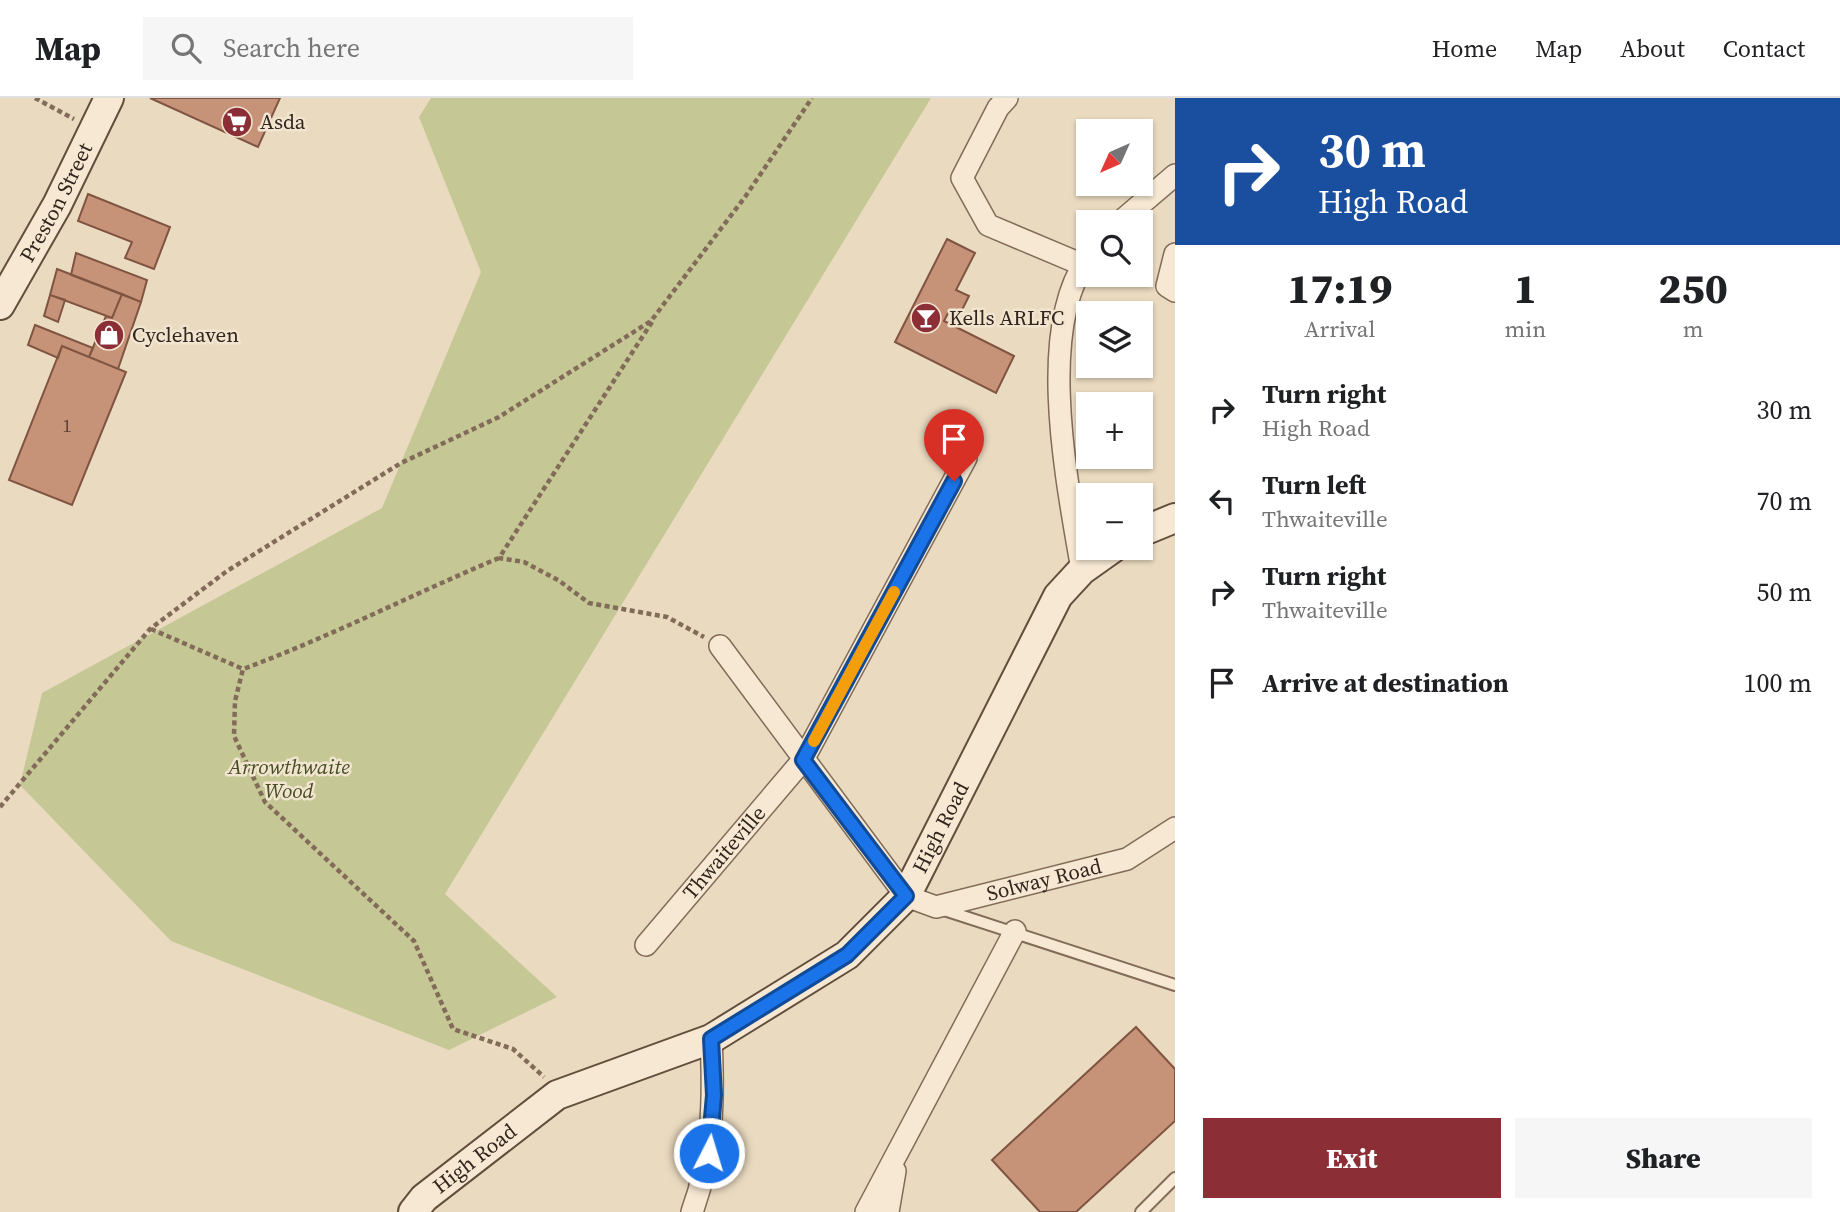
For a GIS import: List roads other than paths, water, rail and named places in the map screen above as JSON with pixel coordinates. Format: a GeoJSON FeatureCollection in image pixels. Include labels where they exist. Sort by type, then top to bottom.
{"type":"FeatureCollection","features":[{"type":"Feature","properties":{"kind":"street","name":"Preston Street"},"geometry":{"type":"LineString","coordinates":[[0,305],[96,131],[109,98]]}},
{"type":"Feature","properties":{"kind":"street"},"geometry":{"type":"LineString","coordinates":[[1007,98],[998,108],[962,178],[989,225],[1076,257]]}},
{"type":"Feature","properties":{"kind":"street"},"geometry":{"type":"LineString","coordinates":[[1134,210],[1175,175]]}},
{"type":"Feature","properties":{"kind":"street"},"geometry":{"type":"LineString","coordinates":[[1171,288],[1175,254]]}},
{"type":"Feature","properties":{"kind":"street"},"geometry":{"type":"LineString","coordinates":[[1076,279],[1071,288],[1064,319],[1059,386],[1070,494],[1082,570]]}},
{"type":"Feature","properties":{"kind":"street","name":"Thwaiteville"},"geometry":{"type":"LineString","coordinates":[[646,945],[803,760],[966,458]]}},
{"type":"Feature","properties":{"kind":"street"},"geometry":{"type":"LineString","coordinates":[[1153,527],[1175,517]]}},
{"type":"Feature","properties":{"kind":"street","name":"High Road"},"geometry":{"type":"LineString","coordinates":[[414,1212],[424,1198],[562,1093],[711,1039],[847,955],[906,896],[1058,596],[1082,570],[1096,560]]}},
{"type":"Feature","properties":{"kind":"street"},"geometry":{"type":"LineString","coordinates":[[720,646],[906,896],[936,908]]}},
{"type":"Feature","properties":{"kind":"street","name":"Solway Road"},"geometry":{"type":"LineString","coordinates":[[936,908],[1127,859],[1175,828]]}},
{"type":"Feature","properties":{"kind":"street"},"geometry":{"type":"LineString","coordinates":[[866,1212],[1015,931]]}},
{"type":"Feature","properties":{"kind":"street"},"geometry":{"type":"LineString","coordinates":[[692,1212],[709,1153],[714,1095],[711,1039]]}},
{"type":"Feature","properties":{"kind":"street"},"geometry":{"type":"LineString","coordinates":[[888,1212],[898,1155]]}},
{"type":"Feature","properties":{"kind":"lane"},"geometry":{"type":"LineString","coordinates":[[936,908],[1015,931],[1175,985]]}},
{"type":"Feature","properties":{"kind":"lane"},"geometry":{"type":"LineString","coordinates":[[1141,1212],[1175,1178]]}},
{"type":"Feature","properties":{"kind":"place","name":"Asda"},"geometry":{"type":"Point","coordinates":[237,122]}},
{"type":"Feature","properties":{"kind":"place","name":"Kells ARLFC"},"geometry":{"type":"Point","coordinates":[926,318]}},
{"type":"Feature","properties":{"kind":"place","name":"Cyclehaven"},"geometry":{"type":"Point","coordinates":[109,335]}},
{"type":"Feature","properties":{"kind":"park label","name":"Arrowthwaite Wood"},"geometry":{"type":"Point","coordinates":[289,779]}}]}
